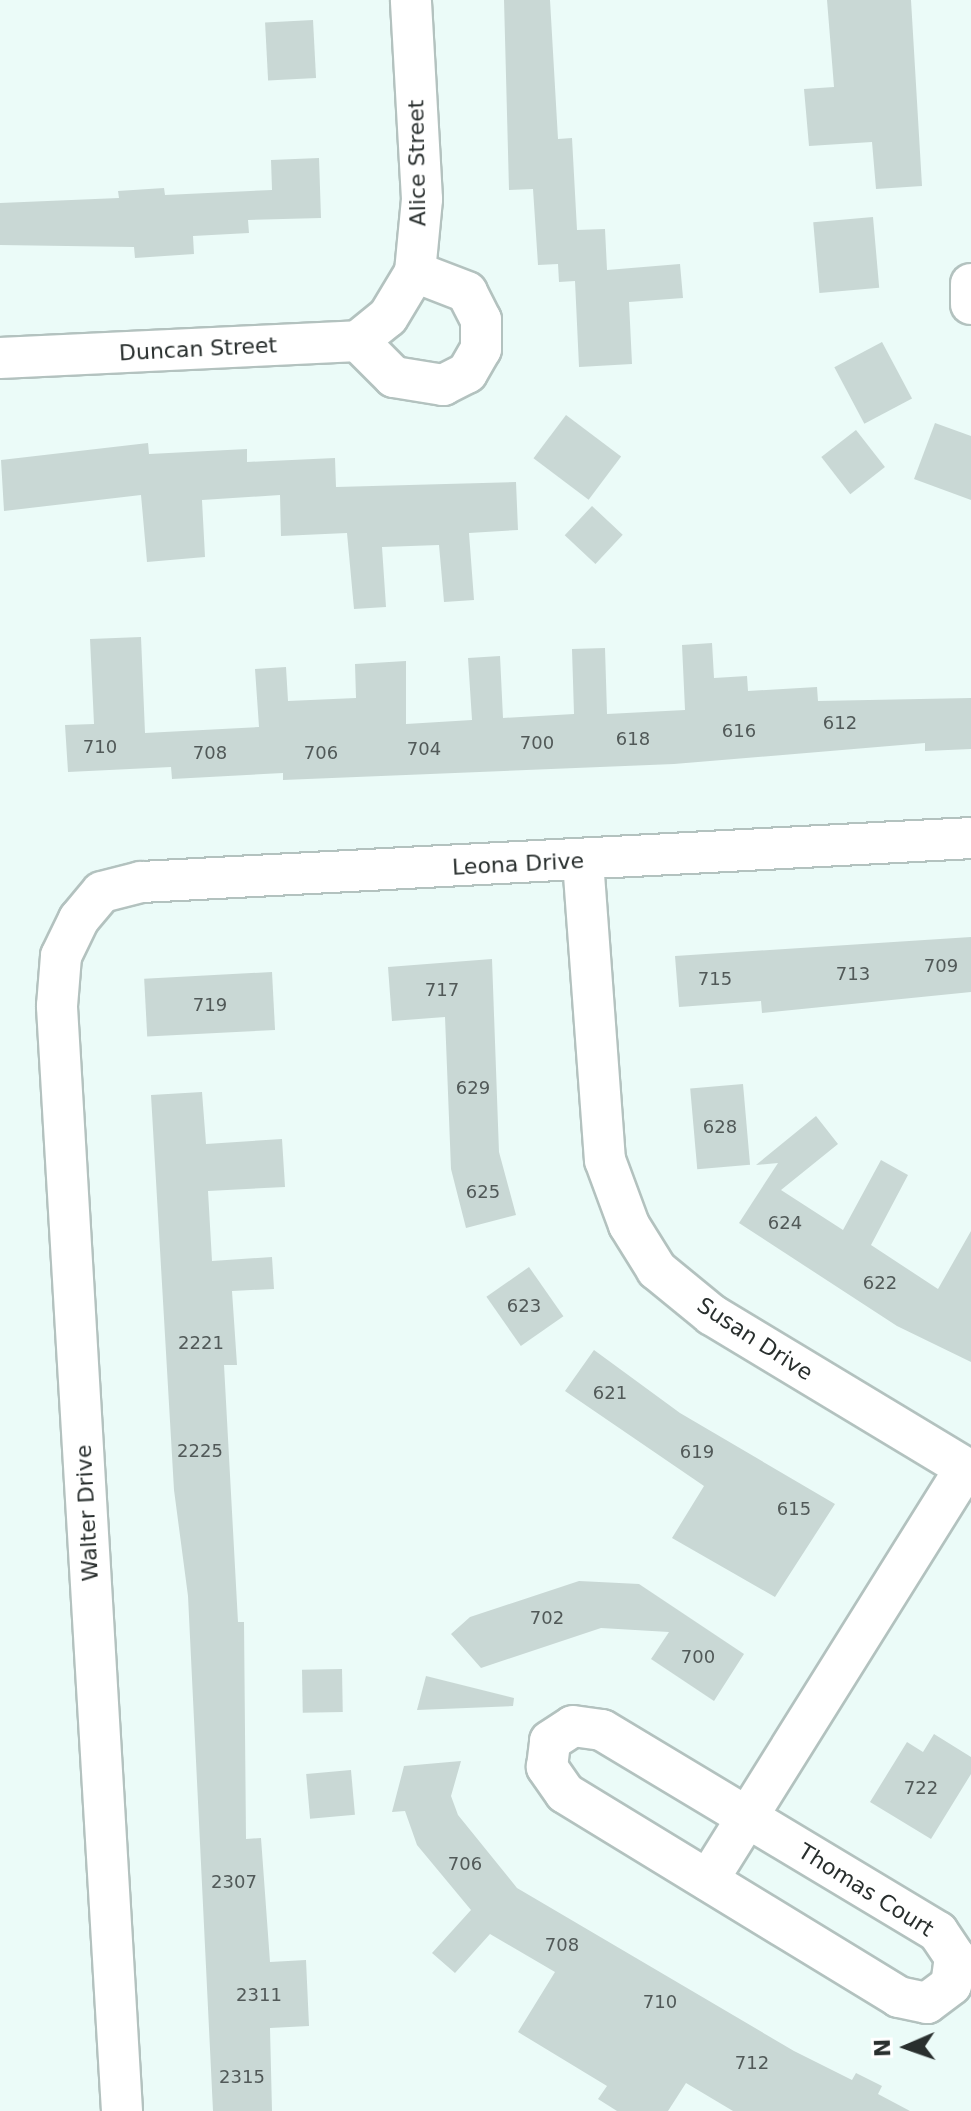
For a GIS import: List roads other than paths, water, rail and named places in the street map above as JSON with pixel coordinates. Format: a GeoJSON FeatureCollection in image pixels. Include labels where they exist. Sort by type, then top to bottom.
{"type":"FeatureCollection","features":[{"type":"Feature","properties":{"kind":"street","name":"Alice Street"},"geometry":{"type":"LineString","coordinates":[[373,329],[415,272],[422,199],[411,0]]}},
{"type":"Feature","properties":{"kind":"street"},"geometry":{"type":"LineString","coordinates":[[373,329],[394,377],[443,385],[467,373],[481,334],[467,292],[415,272]]}},
{"type":"Feature","properties":{"kind":"street"},"geometry":{"type":"LineString","coordinates":[[971,284],[971,304]]}},
{"type":"Feature","properties":{"kind":"street","name":"Duncan Street"},"geometry":{"type":"LineString","coordinates":[[0,358],[373,329]]}},
{"type":"Feature","properties":{"kind":"street","name":"Leona Drive"},"geometry":{"type":"LineString","coordinates":[[79,919],[102,892],[141,882],[583,861],[971,838]]}},
{"type":"Feature","properties":{"kind":"street","name":"Susan Drive"},"geometry":{"type":"LineString","coordinates":[[583,861],[605,1160],[629,1225],[657,1270],[712,1315],[968,1470]]}},
{"type":"Feature","properties":{"kind":"street","name":"Walter Drive"},"geometry":{"type":"LineString","coordinates":[[79,919],[61,956],[57,1006],[122,2111]]}},
{"type":"Feature","properties":{"kind":"street"},"geometry":{"type":"LineString","coordinates":[[708,1880],[751,1818],[968,1470]]}},
{"type":"Feature","properties":{"kind":"street","name":"Thomas Court"},"geometry":{"type":"LineString","coordinates":[[573,1726],[602,1730],[751,1818],[938,1932],[955,1957],[951,1985],[927,2003],[899,1997],[565,1793],[547,1767],[550,1741],[573,1726]]}}]}
